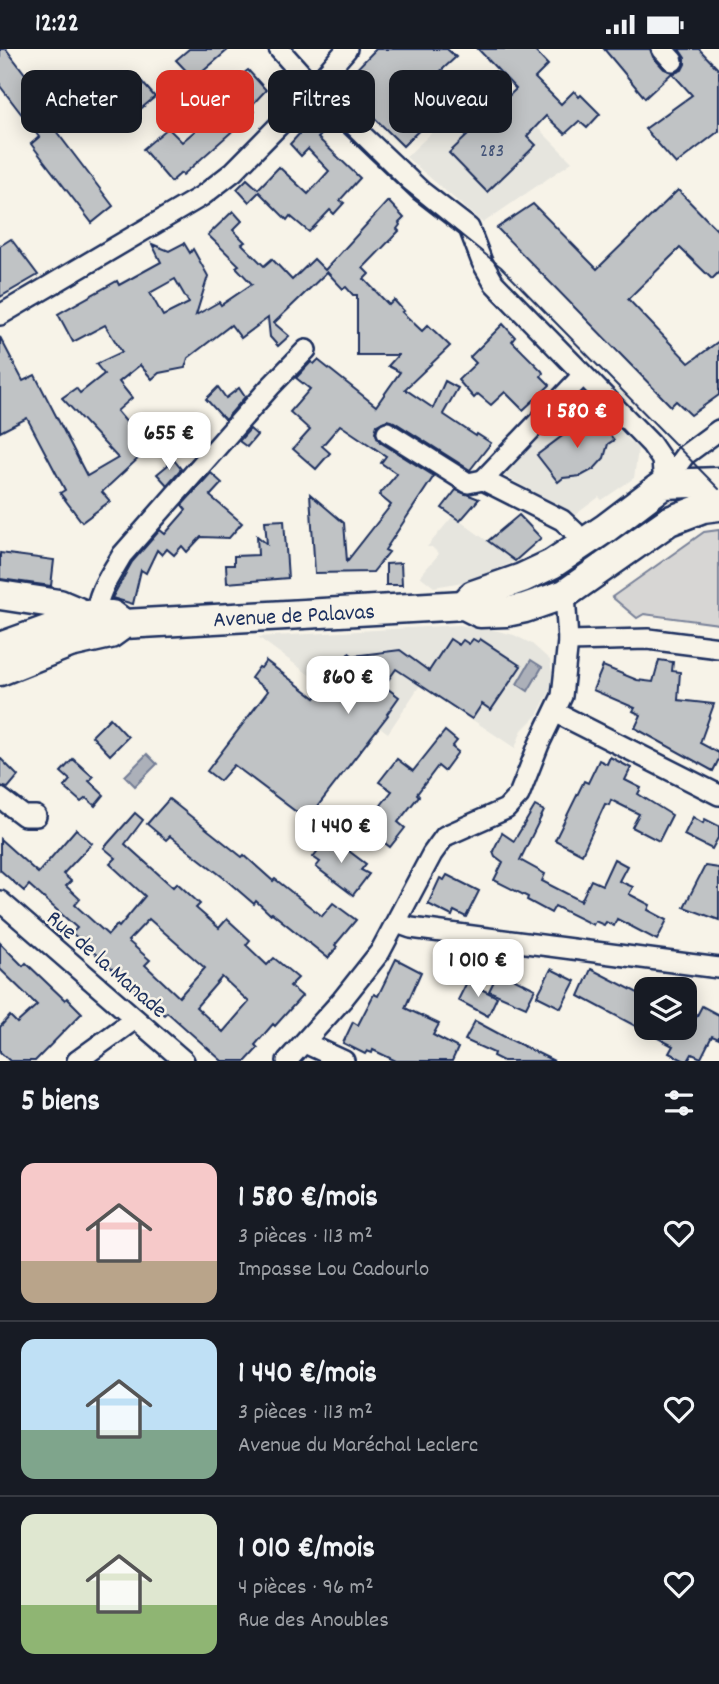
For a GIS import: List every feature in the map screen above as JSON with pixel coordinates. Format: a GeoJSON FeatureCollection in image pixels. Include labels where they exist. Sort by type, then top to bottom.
{"type":"FeatureCollection","features":[{"type":"Feature","properties":{"kind":"main road"},"geometry":{"type":"LineString","coordinates":[[654,530],[661,513],[664,484],[719,482]]}},
{"type":"Feature","properties":{"kind":"main road","name":"Avenue de Palavas"},"geometry":{"type":"LineString","coordinates":[[464,605],[473,595],[552,564],[579,538],[664,484]]}},
{"type":"Feature","properties":{"kind":"main road","name":"Avenue de Palavas"},"geometry":{"type":"LineString","coordinates":[[0,647],[70,643],[110,634],[124,624],[464,605],[480,613],[506,612],[565,594],[654,530],[688,513],[719,506]]}},
{"type":"Feature","properties":{"kind":"main road"},"geometry":{"type":"LineString","coordinates":[[552,564],[565,594]]}},
{"type":"Feature","properties":{"kind":"main road"},"geometry":{"type":"LineString","coordinates":[[8,602],[59,604],[91,615]]}},
{"type":"Feature","properties":{"kind":"main road"},"geometry":{"type":"LineString","coordinates":[[8,602],[40,643]]}},
{"type":"Feature","properties":{"kind":"main road","name":"Avenue de Palavas"},"geometry":{"type":"LineString","coordinates":[[0,671],[72,623],[91,615],[112,615],[124,624]]}},
{"type":"Feature","properties":{"kind":"street"},"geometry":{"type":"LineString","coordinates":[[267,49],[288,70]]}},
{"type":"Feature","properties":{"kind":"street"},"geometry":{"type":"LineString","coordinates":[[279,49],[295,70]]}},
{"type":"Feature","properties":{"kind":"street"},"geometry":{"type":"LineString","coordinates":[[329,70],[347,49]]}},
{"type":"Feature","properties":{"kind":"street"},"geometry":{"type":"LineString","coordinates":[[0,315],[202,196],[233,172],[271,133]]}},
{"type":"Feature","properties":{"kind":"street"},"geometry":{"type":"LineString","coordinates":[[357,133],[421,191],[469,228],[482,262],[494,283],[651,444],[662,460],[664,484]]}},
{"type":"Feature","properties":{"kind":"street"},"geometry":{"type":"LineString","coordinates":[[91,615],[122,555],[306,350]]}},
{"type":"Feature","properties":{"kind":"street"},"geometry":{"type":"LineString","coordinates":[[387,432],[468,484],[483,479],[583,375]]}},
{"type":"Feature","properties":{"kind":"street","name":"Avenue de Palavas"},"geometry":{"type":"LineString","coordinates":[[664,484],[685,455],[719,430]]}},
{"type":"Feature","properties":{"kind":"street"},"geometry":{"type":"LineString","coordinates":[[483,479],[562,520],[579,538]]}},
{"type":"Feature","properties":{"kind":"street"},"geometry":{"type":"LineString","coordinates":[[287,1061],[380,952],[432,854],[445,836],[498,814],[519,795],[564,689],[568,641],[565,594]]}},
{"type":"Feature","properties":{"kind":"street"},"geometry":{"type":"LineString","coordinates":[[568,641],[648,639],[719,648]]}},
{"type":"Feature","properties":{"kind":"street"},"geometry":{"type":"LineString","coordinates":[[555,712],[719,795]]}},
{"type":"Feature","properties":{"kind":"street"},"geometry":{"type":"LineString","coordinates":[[0,798],[24,815],[36,815]]}},
{"type":"Feature","properties":{"kind":"street","name":"Rue de la Manade"},"geometry":{"type":"LineString","coordinates":[[0,901],[184,1061]]}},
{"type":"Feature","properties":{"kind":"street"},"geometry":{"type":"LineString","coordinates":[[397,923],[411,928],[719,968]]}},
{"type":"Feature","properties":{"kind":"street"},"geometry":{"type":"LineString","coordinates":[[77,1061],[135,1019]]}},
{"type":"Feature","properties":{"kind":"street"},"geometry":{"type":"LineString","coordinates":[[305,1043],[344,1061]]}},
{"type":"Feature","properties":{"kind":"shaded area"},"geometry":{"type":"Polygon","coordinates":[[[512,102],[572,162],[483,223],[406,157],[432,133],[512,133],[512,102]]]}},
{"type":"Feature","properties":{"kind":"shaded area"},"geometry":{"type":"Polygon","coordinates":[[[578,389],[638,449],[634,478],[602,500],[599,497],[575,515],[496,471],[578,389]]]}},
{"type":"Feature","properties":{"kind":"shaded area"},"geometry":{"type":"Polygon","coordinates":[[[453,516],[515,561],[474,580],[434,587],[420,576],[439,554],[432,547],[427,547],[453,516]]]}},
{"type":"Feature","properties":{"kind":"shaded area"},"geometry":{"type":"Polygon","coordinates":[[[719,530],[719,624],[644,614],[637,618],[612,597],[704,532],[719,530]]]}},
{"type":"Feature","properties":{"kind":"shaded area"},"geometry":{"type":"Polygon","coordinates":[[[459,625],[514,635],[532,644],[550,660],[551,689],[537,715],[522,730],[515,748],[420,685],[388,733],[258,637],[459,625]]]}},
{"type":"Feature","properties":{"kind":"shaded area"},"geometry":{"type":"Polygon","coordinates":[[[531,660],[542,667],[528,691],[517,684],[531,660]]]}},
{"type":"Feature","properties":{"kind":"shaded area"},"geometry":{"type":"Polygon","coordinates":[[[147,754],[157,764],[135,786],[125,776],[147,754]]]}},
{"type":"Feature","properties":{"kind":"building"},"geometry":{"type":"Polygon","coordinates":[[[0,49],[6,49],[22,70],[21,113],[0,86],[0,49]]]}},
{"type":"Feature","properties":{"kind":"building"},"geometry":{"type":"Polygon","coordinates":[[[189,49],[229,49],[204,70],[185,70],[176,60],[189,49]]]}},
{"type":"Feature","properties":{"kind":"building"},"geometry":{"type":"Polygon","coordinates":[[[376,49],[447,49],[456,57],[442,70],[389,70],[389,132],[375,118],[375,70],[356,70],[376,49]]]}},
{"type":"Feature","properties":{"kind":"building"},"geometry":{"type":"Polygon","coordinates":[[[478,49],[533,49],[548,65],[535,78],[561,104],[574,91],[600,114],[587,128],[579,121],[565,134],[546,116],[527,136],[536,145],[487,192],[449,153],[470,133],[512,133],[512,93],[516,89],[512,85],[512,70],[498,70],[478,49]]]}},
{"type":"Feature","properties":{"kind":"building"},"geometry":{"type":"Polygon","coordinates":[[[604,49],[650,49],[653,57],[664,69],[675,73],[682,70],[685,64],[685,58],[679,49],[699,49],[719,70],[719,131],[676,164],[645,129],[692,95],[672,73],[645,98],[604,49]]]}},
{"type":"Feature","properties":{"kind":"building"},"geometry":{"type":"Polygon","coordinates":[[[254,77],[266,90],[254,103],[254,77]]]}},
{"type":"Feature","properties":{"kind":"building"},"geometry":{"type":"Polygon","coordinates":[[[142,82],[155,97],[142,108],[142,82]]]}},
{"type":"Feature","properties":{"kind":"building"},"geometry":{"type":"Polygon","coordinates":[[[36,133],[58,133],[113,206],[92,223],[31,144],[39,137],[36,133]]]}},
{"type":"Feature","properties":{"kind":"building"},"geometry":{"type":"Polygon","coordinates":[[[162,133],[173,133],[182,142],[192,133],[230,133],[183,175],[181,173],[171,182],[143,149],[162,133]]]}},
{"type":"Feature","properties":{"kind":"building"},"geometry":{"type":"Polygon","coordinates":[[[300,133],[323,133],[318,138],[360,178],[340,200],[344,203],[334,214],[330,210],[309,232],[290,216],[287,220],[259,192],[249,202],[237,189],[247,179],[258,189],[279,167],[308,194],[329,171],[308,149],[301,156],[290,144],[300,133]]]}},
{"type":"Feature","properties":{"kind":"building"},"geometry":{"type":"Polygon","coordinates":[[[390,133],[416,133],[403,146],[390,133]]]}},
{"type":"Feature","properties":{"kind":"building"},"geometry":{"type":"Polygon","coordinates":[[[678,190],[719,232],[719,272],[712,279],[680,248],[628,299],[689,363],[719,341],[719,395],[691,415],[676,401],[671,406],[497,228],[533,204],[597,269],[678,190]]]}},
{"type":"Feature","properties":{"kind":"building"},"geometry":{"type":"Polygon","coordinates":[[[388,201],[404,218],[399,223],[399,231],[363,268],[369,274],[364,279],[389,305],[394,300],[404,311],[402,312],[422,331],[428,325],[450,346],[405,389],[433,408],[445,381],[458,388],[443,414],[491,443],[470,470],[394,422],[387,420],[377,425],[375,432],[380,442],[434,476],[385,550],[389,552],[373,572],[315,573],[310,494],[344,523],[347,561],[391,505],[379,495],[397,474],[381,463],[386,456],[340,425],[322,446],[330,453],[316,469],[293,449],[310,430],[290,412],[310,389],[296,378],[311,362],[314,364],[318,360],[376,406],[400,372],[388,366],[398,355],[357,355],[357,295],[353,295],[346,287],[343,289],[327,272],[274,323],[289,336],[278,346],[270,337],[268,318],[241,338],[231,325],[188,358],[185,368],[159,373],[152,379],[140,365],[119,382],[132,398],[117,411],[144,443],[150,439],[154,444],[102,492],[110,501],[82,522],[60,493],[65,490],[27,418],[0,432],[0,337],[23,381],[35,375],[87,476],[118,458],[62,398],[76,388],[80,393],[104,374],[96,364],[122,352],[105,325],[73,342],[58,314],[117,281],[119,285],[161,262],[152,244],[169,251],[184,243],[190,253],[193,249],[208,276],[196,315],[219,302],[221,305],[252,284],[236,267],[239,265],[208,235],[233,211],[242,221],[233,230],[245,242],[242,244],[264,266],[272,259],[292,280],[314,259],[325,270],[388,201]],[[175,279],[150,293],[163,316],[189,303],[175,279]]]}},
{"type":"Feature","properties":{"kind":"building"},"geometry":{"type":"Polygon","coordinates":[[[11,239],[38,275],[0,297],[0,246],[11,239]]]}},
{"type":"Feature","properties":{"kind":"building"},"geometry":{"type":"Polygon","coordinates":[[[503,324],[515,337],[512,341],[542,371],[541,376],[550,385],[523,410],[505,392],[491,405],[478,394],[474,398],[458,380],[476,363],[470,357],[503,324]]]}},
{"type":"Feature","properties":{"kind":"building"},"geometry":{"type":"Polygon","coordinates":[[[218,387],[226,398],[239,388],[245,397],[225,420],[206,399],[218,387]]]}},
{"type":"Feature","properties":{"kind":"building"},"geometry":{"type":"Polygon","coordinates":[[[593,413],[614,440],[608,444],[604,458],[594,469],[581,476],[563,478],[558,482],[537,455],[593,413]]]}},
{"type":"Feature","properties":{"kind":"building"},"geometry":{"type":"Polygon","coordinates":[[[250,429],[257,435],[247,447],[239,441],[250,429]]]}},
{"type":"Feature","properties":{"kind":"building"},"geometry":{"type":"Polygon","coordinates":[[[174,460],[181,469],[167,485],[157,474],[174,460]]]}},
{"type":"Feature","properties":{"kind":"building"},"geometry":{"type":"Polygon","coordinates":[[[211,473],[222,483],[210,496],[242,523],[229,538],[201,537],[187,552],[182,546],[174,555],[167,549],[162,555],[157,550],[146,573],[141,570],[133,604],[112,598],[132,562],[160,530],[165,534],[186,510],[182,505],[211,473]]]}},
{"type":"Feature","properties":{"kind":"building"},"geometry":{"type":"Polygon","coordinates":[[[456,490],[479,499],[460,521],[442,508],[456,490]]]}},
{"type":"Feature","properties":{"kind":"building"},"geometry":{"type":"Polygon","coordinates":[[[519,515],[541,538],[515,561],[488,541],[519,515]]]}},
{"type":"Feature","properties":{"kind":"building"},"geometry":{"type":"Polygon","coordinates":[[[284,520],[288,578],[227,583],[226,565],[234,565],[234,556],[258,555],[257,536],[267,544],[265,521],[284,520]]]}},
{"type":"Feature","properties":{"kind":"building"},"geometry":{"type":"Polygon","coordinates":[[[0,553],[54,560],[51,586],[0,579],[0,553]]]}},
{"type":"Feature","properties":{"kind":"building"},"geometry":{"type":"Polygon","coordinates":[[[401,563],[402,585],[386,585],[386,564],[401,563]]]}},
{"type":"Feature","properties":{"kind":"building"},"geometry":{"type":"Polygon","coordinates":[[[450,639],[459,645],[463,640],[469,644],[473,639],[478,642],[480,639],[521,666],[491,710],[482,704],[472,719],[396,669],[384,686],[399,697],[307,820],[234,765],[220,781],[207,771],[268,691],[251,678],[266,661],[315,698],[349,653],[353,656],[400,650],[429,671],[450,639]]]}},
{"type":"Feature","properties":{"kind":"building"},"geometry":{"type":"Polygon","coordinates":[[[659,660],[673,662],[672,671],[680,672],[678,700],[714,704],[700,743],[719,753],[713,771],[635,728],[641,715],[633,711],[635,708],[593,690],[603,666],[637,680],[653,682],[659,660]]]}},
{"type":"Feature","properties":{"kind":"building"},"geometry":{"type":"Polygon","coordinates":[[[110,718],[128,737],[110,755],[92,736],[110,718]]]}},
{"type":"Feature","properties":{"kind":"building"},"geometry":{"type":"Polygon","coordinates":[[[445,731],[457,741],[452,747],[458,752],[444,771],[438,766],[417,794],[419,796],[398,822],[405,828],[390,847],[364,827],[392,791],[379,782],[397,759],[413,771],[445,731]]]}},
{"type":"Feature","properties":{"kind":"building"},"geometry":{"type":"Polygon","coordinates":[[[610,757],[631,768],[625,780],[641,788],[638,794],[672,815],[659,841],[632,827],[639,814],[611,800],[609,805],[605,804],[582,854],[555,840],[584,781],[588,783],[599,760],[607,764],[610,757]]]}},
{"type":"Feature","properties":{"kind":"building"},"geometry":{"type":"Polygon","coordinates":[[[0,758],[18,776],[8,788],[0,786],[0,758]]]}},
{"type":"Feature","properties":{"kind":"building"},"geometry":{"type":"Polygon","coordinates":[[[73,759],[93,777],[89,781],[104,795],[95,806],[86,798],[81,802],[64,787],[70,780],[61,772],[73,759]]]}},
{"type":"Feature","properties":{"kind":"building"},"geometry":{"type":"Polygon","coordinates":[[[169,799],[322,916],[333,903],[356,920],[328,958],[256,901],[254,904],[170,836],[166,840],[147,824],[169,799]]]}},
{"type":"Feature","properties":{"kind":"building"},"geometry":{"type":"Polygon","coordinates":[[[535,806],[544,811],[520,860],[545,874],[542,881],[581,901],[591,880],[602,885],[614,859],[627,866],[619,881],[633,887],[629,894],[650,905],[648,910],[667,920],[657,940],[617,919],[614,926],[595,921],[593,925],[555,906],[551,913],[527,900],[528,897],[494,880],[503,862],[493,851],[502,833],[514,841],[535,806]]]}},
{"type":"Feature","properties":{"kind":"building"},"geometry":{"type":"Polygon","coordinates":[[[135,813],[143,820],[125,844],[173,887],[177,883],[200,904],[196,908],[219,928],[227,919],[250,940],[246,945],[267,965],[274,958],[298,978],[290,986],[302,996],[275,1026],[273,1024],[255,1045],[258,1048],[246,1061],[222,1061],[167,1012],[164,1015],[72,933],[77,928],[29,885],[24,891],[0,870],[0,839],[38,873],[76,829],[92,843],[63,874],[71,881],[66,886],[80,899],[75,905],[108,935],[117,925],[119,927],[145,896],[110,864],[116,858],[104,848],[135,813]],[[149,919],[128,941],[150,960],[145,965],[179,997],[205,968],[149,919]],[[222,977],[196,1007],[223,1032],[249,1002],[222,977]]]}},
{"type":"Feature","properties":{"kind":"building"},"geometry":{"type":"Polygon","coordinates":[[[693,817],[703,823],[705,819],[719,826],[719,836],[712,849],[684,835],[693,817]]]}},
{"type":"Feature","properties":{"kind":"building"},"geometry":{"type":"Polygon","coordinates":[[[329,836],[366,864],[361,870],[369,874],[353,895],[316,867],[320,862],[313,857],[329,836]]]}},
{"type":"Feature","properties":{"kind":"building"},"geometry":{"type":"Polygon","coordinates":[[[705,866],[719,868],[719,920],[684,907],[705,866]]]}},
{"type":"Feature","properties":{"kind":"building"},"geometry":{"type":"Polygon","coordinates":[[[447,875],[479,891],[466,917],[454,911],[452,916],[428,904],[440,878],[444,880],[447,875]]]}},
{"type":"Feature","properties":{"kind":"building"},"geometry":{"type":"Polygon","coordinates":[[[0,943],[23,966],[26,963],[82,1013],[35,1061],[10,1061],[0,1052],[0,1027],[10,1016],[17,1023],[37,1005],[0,969],[0,943]]]}},
{"type":"Feature","properties":{"kind":"building"},"geometry":{"type":"Polygon","coordinates":[[[396,959],[421,972],[405,1008],[439,1024],[433,1035],[458,1048],[452,1061],[396,1061],[373,1050],[372,1053],[367,1051],[365,1054],[343,1043],[353,1022],[358,1025],[374,994],[378,996],[396,959]]]}},
{"type":"Feature","properties":{"kind":"building"},"geometry":{"type":"Polygon","coordinates":[[[551,969],[575,981],[561,1008],[537,996],[551,969]]]}},
{"type":"Feature","properties":{"kind":"building"},"geometry":{"type":"Polygon","coordinates":[[[591,969],[634,991],[634,1025],[579,996],[591,969]]]}},
{"type":"Feature","properties":{"kind":"building"},"geometry":{"type":"Polygon","coordinates":[[[499,971],[535,989],[526,1007],[489,991],[499,971]]]}},
{"type":"Feature","properties":{"kind":"building"},"geometry":{"type":"Polygon","coordinates":[[[467,982],[497,997],[488,1016],[458,1000],[467,982]]]}},
{"type":"Feature","properties":{"kind":"building"},"geometry":{"type":"Polygon","coordinates":[[[702,1006],[719,1015],[719,1039],[712,1036],[701,1058],[692,1054],[688,1061],[685,1061],[669,1053],[673,1046],[662,1040],[697,1040],[697,1016],[702,1006]]]}},
{"type":"Feature","properties":{"kind":"building"},"geometry":{"type":"Polygon","coordinates":[[[475,1021],[554,1061],[503,1061],[493,1056],[494,1053],[465,1040],[475,1021]]]}},
{"type":"Feature","properties":{"kind":"tram line"},"geometry":{"type":"LineString","coordinates":[[347,133],[403,188],[501,267],[719,489]]}}]}
